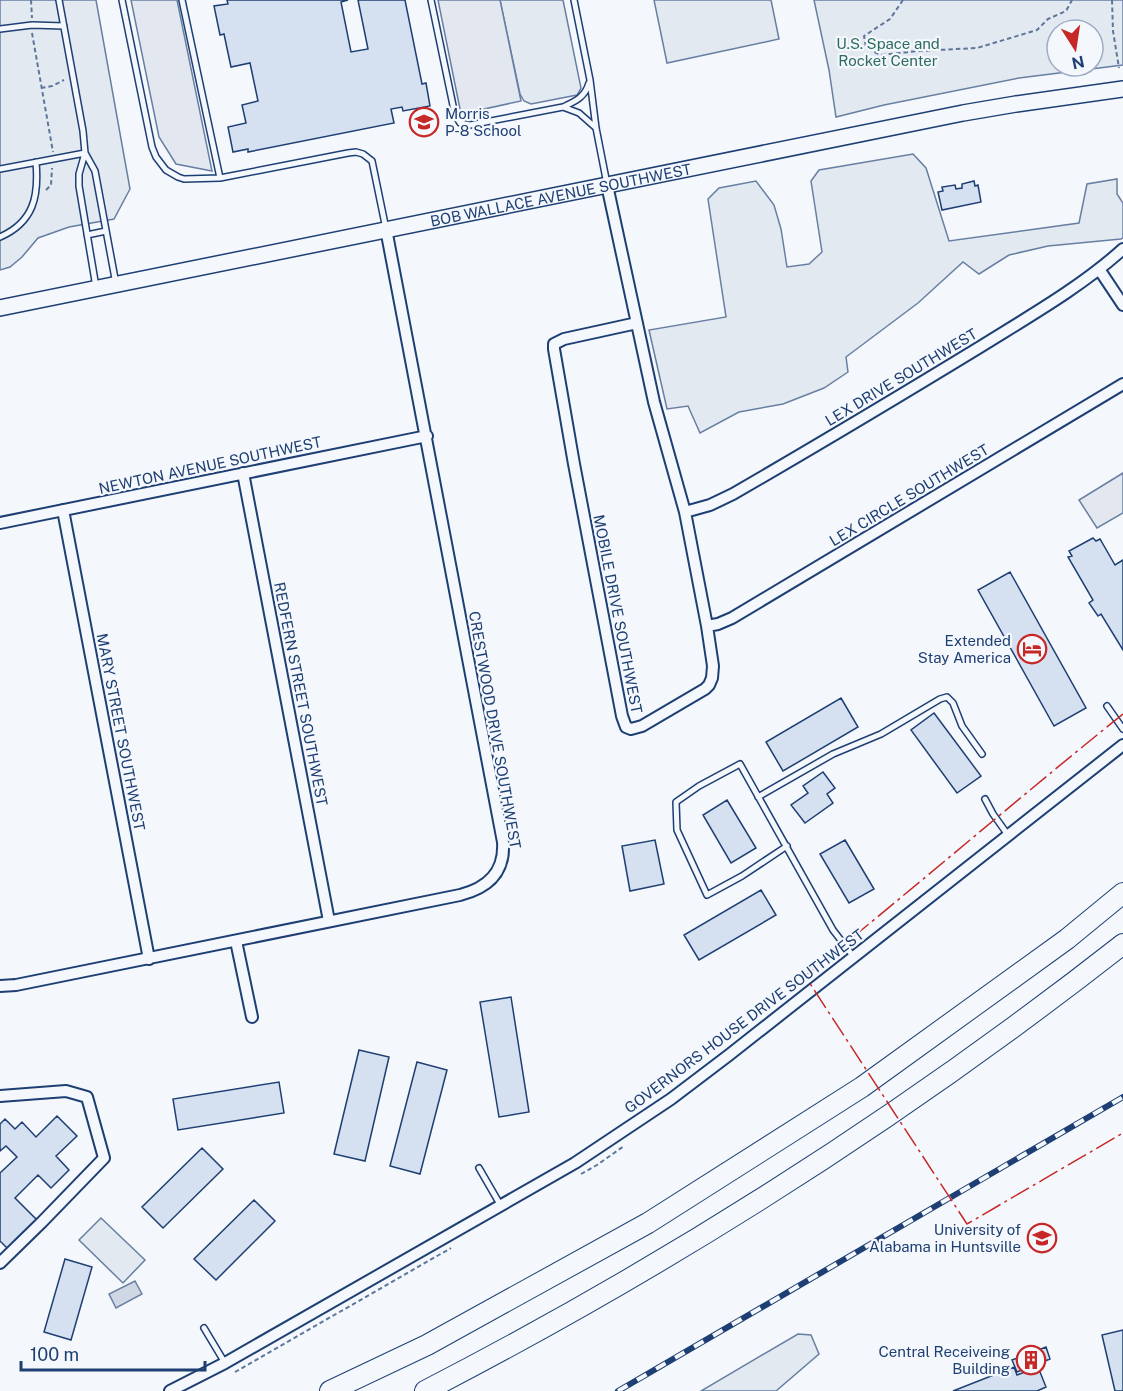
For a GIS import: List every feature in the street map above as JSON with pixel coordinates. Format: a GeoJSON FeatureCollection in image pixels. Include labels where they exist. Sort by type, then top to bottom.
{"type":"FeatureCollection","features":[{"type":"Feature","properties":{"kind":"highway"},"geometry":{"type":"LineString","coordinates":[[330,1391],[427,1345],[648,1223],[862,1088],[1067,939],[1123,893]]}},
{"type":"Feature","properties":{"kind":"highway"},"geometry":{"type":"LineString","coordinates":[[425,1391],[638,1275],[786,1184],[957,1068],[1118,948]]}},
{"type":"Feature","properties":{"kind":"main road","name":"BOB WALLACE AVENUE SOUTHWEST"},"geometry":{"type":"LineString","coordinates":[[0,308],[963,113],[1123,89]]}},
{"type":"Feature","properties":{"kind":"street","name":"MOBILE DRIVE SOUTHWEST"},"geometry":{"type":"LineString","coordinates":[[607,185],[658,419],[685,512],[707,626],[713,673],[710,685],[705,689],[634,729],[628,728],[622,716],[554,345],[564,339],[637,323]]}},
{"type":"Feature","properties":{"kind":"street","name":"CRESTWOOD DRIVE SOUTHWEST"},"geometry":{"type":"LineString","coordinates":[[0,986],[16,985],[149,959],[468,893],[484,885],[500,866],[502,842],[386,229]]}},
{"type":"Feature","properties":{"kind":"street","name":"LEX DRIVE SOUTHWEST"},"geometry":{"type":"LineString","coordinates":[[685,512],[710,506],[733,494],[859,420],[1038,310],[1100,269],[1123,249]]}},
{"type":"Feature","properties":{"kind":"street"},"geometry":{"type":"LineString","coordinates":[[1100,269],[1123,305]]}},
{"type":"Feature","properties":{"kind":"street","name":"LEX CIRCLE SOUTHWEST"},"geometry":{"type":"LineString","coordinates":[[707,626],[732,618],[1123,384]]}},
{"type":"Feature","properties":{"kind":"street","name":"NEWTON AVENUE SOUTHWEST"},"geometry":{"type":"LineString","coordinates":[[0,523],[427,436]]}},
{"type":"Feature","properties":{"kind":"street","name":"REDFERN STREET SOUTHWEST"},"geometry":{"type":"LineString","coordinates":[[243,473],[329,921]]}},
{"type":"Feature","properties":{"kind":"street","name":"MARY STREET SOUTHWEST"},"geometry":{"type":"LineString","coordinates":[[63,510],[149,959]]}},
{"type":"Feature","properties":{"kind":"street","name":"GOVERNORS HOUSE DRIVE SOUTHWEST"},"geometry":{"type":"LineString","coordinates":[[170,1391],[225,1363],[575,1163],[671,1099],[1123,745]]}},
{"type":"Feature","properties":{"kind":"street"},"geometry":{"type":"LineString","coordinates":[[236,941],[252,1017]]}},
{"type":"Feature","properties":{"kind":"street"},"geometry":{"type":"LineString","coordinates":[[0,1096],[66,1091],[87,1097],[104,1158],[0,1263]]}},
{"type":"Feature","properties":{"kind":"lane"},"geometry":{"type":"LineString","coordinates":[[59,0],[74,77],[85,153],[95,171],[116,285]]}},
{"type":"Feature","properties":{"kind":"lane"},"geometry":{"type":"LineString","coordinates":[[122,0],[149,136],[156,157],[166,170],[184,179],[220,178],[335,154],[356,152],[363,154],[372,161],[374,166],[386,229]]}},
{"type":"Feature","properties":{"kind":"lane"},"geometry":{"type":"LineString","coordinates":[[183,0],[220,178]]}},
{"type":"Feature","properties":{"kind":"lane"},"geometry":{"type":"LineString","coordinates":[[431,0],[455,115],[460,123],[470,125],[563,107],[584,94],[590,80]]}},
{"type":"Feature","properties":{"kind":"lane"},"geometry":{"type":"LineString","coordinates":[[574,0],[607,185]]}},
{"type":"Feature","properties":{"kind":"lane"},"geometry":{"type":"LineString","coordinates":[[0,29],[32,25],[64,26]]}},
{"type":"Feature","properties":{"kind":"lane"},"geometry":{"type":"LineString","coordinates":[[563,107],[579,113],[596,128]]}},
{"type":"Feature","properties":{"kind":"lane"},"geometry":{"type":"LineString","coordinates":[[0,169],[85,153]]}},
{"type":"Feature","properties":{"kind":"lane"},"geometry":{"type":"LineString","coordinates":[[85,153],[79,174],[79,186],[97,289]]}},
{"type":"Feature","properties":{"kind":"lane"},"geometry":{"type":"LineString","coordinates":[[0,237],[14,230],[31,210],[37,188],[36,162]]}},
{"type":"Feature","properties":{"kind":"lane"},"geometry":{"type":"LineString","coordinates":[[87,235],[106,231]]}},
{"type":"Feature","properties":{"kind":"lane"},"geometry":{"type":"LineString","coordinates":[[758,797],[833,754],[881,734],[947,697],[962,726],[982,754]]}},
{"type":"Feature","properties":{"kind":"lane"},"geometry":{"type":"LineString","coordinates":[[1107,705],[1123,729]]}},
{"type":"Feature","properties":{"kind":"lane"},"geometry":{"type":"LineString","coordinates":[[787,846],[742,876],[707,895],[677,830],[676,802],[699,786],[740,765],[787,846],[833,930],[854,957]]}},
{"type":"Feature","properties":{"kind":"lane"},"geometry":{"type":"LineString","coordinates":[[985,799],[1008,835]]}},
{"type":"Feature","properties":{"kind":"lane"},"geometry":{"type":"LineString","coordinates":[[479,1168],[501,1206]]}},
{"type":"Feature","properties":{"kind":"lane"},"geometry":{"type":"LineString","coordinates":[[204,1328],[225,1363]]}},
{"type":"Feature","properties":{"kind":"path"},"geometry":{"type":"LineString","coordinates":[[31,0],[32,18]]}},
{"type":"Feature","properties":{"kind":"path"},"geometry":{"type":"LineString","coordinates":[[903,0],[890,19],[864,36],[866,47],[880,55],[977,48],[1037,30],[1048,19],[1066,11],[1072,0]]}},
{"type":"Feature","properties":{"kind":"path"},"geometry":{"type":"LineString","coordinates":[[1112,0],[1113,31],[1119,68]]}},
{"type":"Feature","properties":{"kind":"path"},"geometry":{"type":"LineString","coordinates":[[32,32],[53,152]]}},
{"type":"Feature","properties":{"kind":"path"},"geometry":{"type":"LineString","coordinates":[[41,88],[74,77]]}},
{"type":"Feature","properties":{"kind":"path"},"geometry":{"type":"LineString","coordinates":[[37,188],[46,190],[50,187],[52,167]]}},
{"type":"Feature","properties":{"kind":"green space"},"geometry":{"type":"Polygon","coordinates":[[[0,0],[96,0],[130,189],[114,219],[69,227],[38,238],[22,257],[10,267],[0,270],[0,0]]]}},
{"type":"Feature","properties":{"kind":"green space"},"geometry":{"type":"Polygon","coordinates":[[[500,0],[563,0],[581,88],[577,95],[531,104],[524,101],[520,94],[500,0]]]}},
{"type":"Feature","properties":{"kind":"green space"},"geometry":{"type":"Polygon","coordinates":[[[654,0],[771,0],[779,39],[667,63],[654,0]]]}},
{"type":"Feature","properties":{"kind":"green space","name":"U.S. Space and Rocket Center"},"geometry":{"type":"Polygon","coordinates":[[[814,0],[1123,0],[1123,65],[1105,67],[1105,18],[1045,18],[1045,75],[884,105],[836,117],[829,70],[814,0]]]}},
{"type":"Feature","properties":{"kind":"green space"},"geometry":{"type":"Polygon","coordinates":[[[913,154],[926,168],[949,241],[1079,223],[1087,184],[1117,179],[1117,194],[1123,203],[1123,238],[1048,246],[1009,255],[979,274],[963,262],[918,303],[846,357],[848,372],[824,388],[783,404],[739,412],[700,433],[688,406],[667,409],[649,330],[726,317],[708,199],[719,188],[756,181],[774,205],[781,229],[787,267],[809,264],[822,252],[811,181],[819,170],[913,154]]]}},
{"type":"Feature","properties":{"kind":"green space"},"geometry":{"type":"Polygon","coordinates":[[[101,1218],[145,1260],[123,1283],[79,1240],[101,1218]]]}},
{"type":"Feature","properties":{"kind":"green space"},"geometry":{"type":"Polygon","coordinates":[[[798,1334],[811,1335],[819,1354],[776,1391],[701,1391],[798,1334]]]}},
{"type":"Feature","properties":{"kind":"shaded area"},"geometry":{"type":"Polygon","coordinates":[[[131,0],[177,0],[212,171],[176,164],[159,137],[131,0]]]}},
{"type":"Feature","properties":{"kind":"shaded area"},"geometry":{"type":"Polygon","coordinates":[[[438,0],[500,0],[521,101],[461,114],[438,0]]]}},
{"type":"Feature","properties":{"kind":"shaded area"},"geometry":{"type":"Polygon","coordinates":[[[1123,473],[1123,513],[1097,528],[1079,500],[1123,473]]]}},
{"type":"Feature","properties":{"kind":"shaded area"},"geometry":{"type":"Polygon","coordinates":[[[135,1281],[142,1294],[116,1308],[109,1294],[135,1281]]]}},
{"type":"Feature","properties":{"kind":"building"},"geometry":{"type":"Polygon","coordinates":[[[227,0],[348,0],[341,2],[351,52],[368,49],[358,0],[405,0],[422,84],[426,83],[430,106],[403,111],[402,107],[391,109],[394,123],[248,152],[248,149],[233,152],[228,127],[246,123],[242,105],[258,101],[250,63],[231,67],[224,34],[220,35],[214,6],[228,4],[227,0]]]}},
{"type":"Feature","properties":{"kind":"building"},"geometry":{"type":"Polygon","coordinates":[[[974,181],[975,186],[978,185],[981,202],[942,210],[938,192],[943,191],[942,187],[955,185],[956,189],[962,188],[962,184],[974,181]]]}},
{"type":"Feature","properties":{"kind":"building"},"geometry":{"type":"Polygon","coordinates":[[[1093,538],[1096,541],[1100,539],[1115,565],[1123,560],[1123,650],[1101,614],[1098,616],[1089,603],[1093,600],[1068,557],[1072,556],[1069,551],[1093,538]]]}},
{"type":"Feature","properties":{"kind":"building","name":"Extended Stay America"},"geometry":{"type":"Polygon","coordinates":[[[1010,572],[1086,708],[1054,726],[978,590],[1010,572]]]}},
{"type":"Feature","properties":{"kind":"building"},"geometry":{"type":"Polygon","coordinates":[[[841,698],[858,727],[783,771],[766,742],[841,698]]]}},
{"type":"Feature","properties":{"kind":"building"},"geometry":{"type":"Polygon","coordinates":[[[934,713],[981,776],[957,793],[911,730],[934,713]]]}},
{"type":"Feature","properties":{"kind":"building"},"geometry":{"type":"Polygon","coordinates":[[[823,772],[835,788],[827,794],[833,803],[805,823],[791,805],[808,793],[803,786],[823,772]]]}},
{"type":"Feature","properties":{"kind":"building"},"geometry":{"type":"Polygon","coordinates":[[[727,800],[756,848],[731,863],[703,815],[727,800]]]}},
{"type":"Feature","properties":{"kind":"building"},"geometry":{"type":"Polygon","coordinates":[[[655,840],[664,884],[630,891],[622,846],[655,840]]]}},
{"type":"Feature","properties":{"kind":"building"},"geometry":{"type":"Polygon","coordinates":[[[845,840],[874,889],[849,903],[820,854],[845,840]]]}},
{"type":"Feature","properties":{"kind":"building"},"geometry":{"type":"Polygon","coordinates":[[[761,890],[776,915],[699,960],[684,935],[761,890]]]}},
{"type":"Feature","properties":{"kind":"building"},"geometry":{"type":"Polygon","coordinates":[[[511,997],[529,1112],[499,1117],[480,1002],[511,997]]]}},
{"type":"Feature","properties":{"kind":"building"},"geometry":{"type":"Polygon","coordinates":[[[359,1050],[389,1057],[365,1161],[334,1154],[359,1050]]]}},
{"type":"Feature","properties":{"kind":"building"},"geometry":{"type":"Polygon","coordinates":[[[417,1062],[447,1070],[420,1174],[390,1166],[417,1062]]]}},
{"type":"Feature","properties":{"kind":"building"},"geometry":{"type":"Polygon","coordinates":[[[279,1082],[284,1113],[178,1130],[173,1099],[279,1082]]]}},
{"type":"Feature","properties":{"kind":"building"},"geometry":{"type":"Polygon","coordinates":[[[57,1116],[77,1136],[56,1156],[69,1170],[51,1188],[38,1175],[15,1198],[37,1220],[8,1249],[0,1241],[0,1173],[17,1157],[6,1146],[0,1151],[0,1124],[5,1119],[15,1129],[22,1122],[36,1137],[57,1116]]]}},
{"type":"Feature","properties":{"kind":"building"},"geometry":{"type":"Polygon","coordinates":[[[202,1148],[223,1169],[163,1228],[142,1207],[202,1148]]]}},
{"type":"Feature","properties":{"kind":"building"},"geometry":{"type":"Polygon","coordinates":[[[254,1200],[275,1221],[216,1280],[194,1259],[254,1200]]]}},
{"type":"Feature","properties":{"kind":"building"},"geometry":{"type":"Polygon","coordinates":[[[65,1259],[92,1267],[71,1340],[44,1332],[65,1259]]]}},
{"type":"Feature","properties":{"kind":"building"},"geometry":{"type":"Polygon","coordinates":[[[1123,1330],[1123,1391],[1115,1391],[1102,1335],[1123,1330]]]}},
{"type":"Feature","properties":{"kind":"building","name":"Central Receiveing Building"},"geometry":{"type":"Polygon","coordinates":[[[1046,1347],[1050,1359],[1017,1372],[1012,1360],[1046,1347]]]}},
{"type":"Feature","properties":{"kind":"building"},"geometry":{"type":"Polygon","coordinates":[[[1014,1367],[1017,1375],[1038,1367],[1046,1387],[1037,1391],[953,1391],[1014,1367]]]}},
{"type":"Feature","properties":{"kind":"railway"},"geometry":{"type":"LineString","coordinates":[[618,1391],[1123,1097]]}},
{"type":"Feature","properties":{"kind":"power"},"geometry":{"type":"LineString","coordinates":[[1123,714],[805,976],[967,1224],[1123,1133]]}},
{"type":"Feature","properties":{"kind":"place","name":"Morris P-8 School"},"geometry":{"type":"Point","coordinates":[424,122]}},
{"type":"Feature","properties":{"kind":"place","name":"Extended Stay America"},"geometry":{"type":"Point","coordinates":[1032,649]}},
{"type":"Feature","properties":{"kind":"place","name":"University of Alabama in Huntsville"},"geometry":{"type":"Point","coordinates":[1042,1238]}},
{"type":"Feature","properties":{"kind":"place","name":"Central Receiveing Building"},"geometry":{"type":"Point","coordinates":[1031,1360]}}]}
